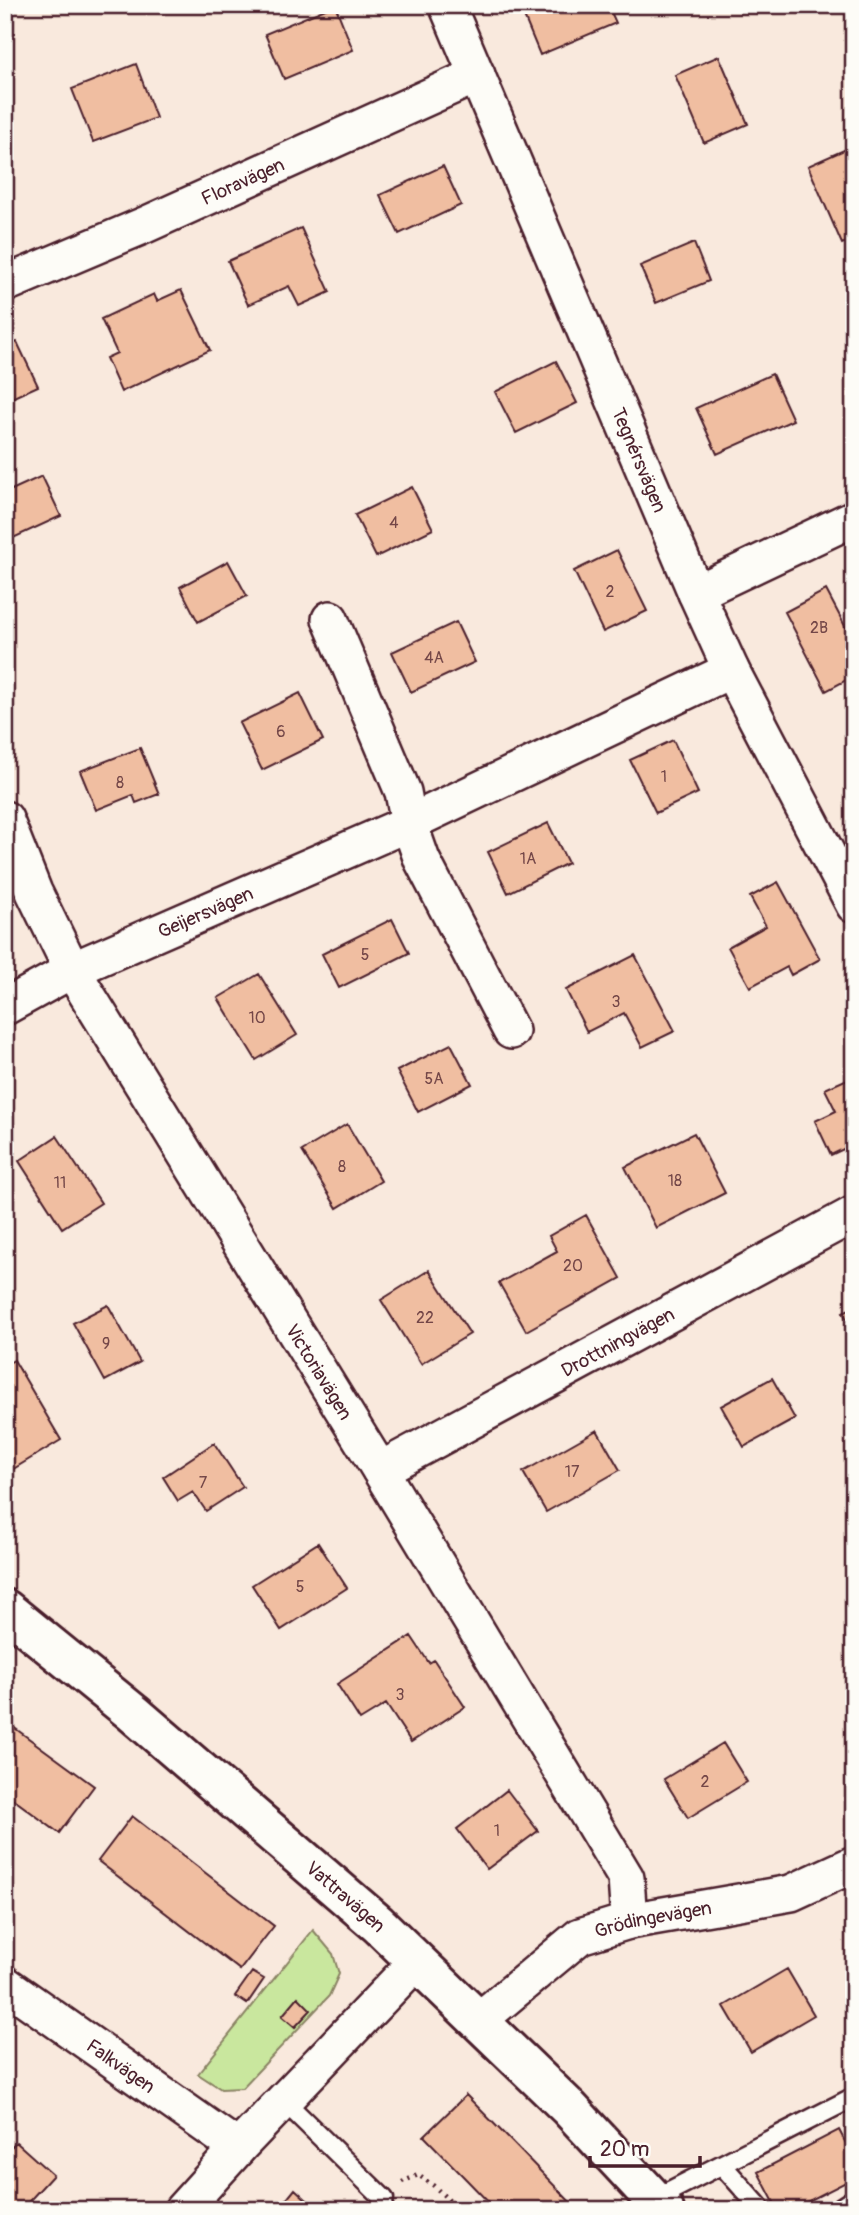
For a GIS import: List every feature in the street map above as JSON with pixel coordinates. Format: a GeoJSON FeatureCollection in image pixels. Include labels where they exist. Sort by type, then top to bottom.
{"type":"FeatureCollection","features":[{"type":"Feature","properties":{"kind":"street","name":"Tegnérsvägen"},"geometry":{"type":"LineString","coordinates":[[447,5],[696,593],[731,670],[854,905]]}},
{"type":"Feature","properties":{"kind":"street","name":"Floravägen"},"geometry":{"type":"LineString","coordinates":[[5,284],[145,225],[477,75]]}},
{"type":"Feature","properties":{"kind":"street"},"geometry":{"type":"LineString","coordinates":[[696,593],[854,519]]}},
{"type":"Feature","properties":{"kind":"street"},"geometry":{"type":"LineString","coordinates":[[330,619],[403,792],[409,823],[422,860],[511,1031]]}},
{"type":"Feature","properties":{"kind":"street","name":"Geijersvägen"},"geometry":{"type":"LineString","coordinates":[[5,1007],[72,970],[409,823],[731,670]]}},
{"type":"Feature","properties":{"kind":"street","name":"Victoriavägen"},"geometry":{"type":"LineString","coordinates":[[5,819],[34,892],[72,970],[380,1470],[626,1878],[629,1921]]}},
{"type":"Feature","properties":{"kind":"street","name":"Drottningvägen"},"geometry":{"type":"LineString","coordinates":[[380,1470],[854,1214]]}},
{"type":"Feature","properties":{"kind":"street","name":"Vattravägen"},"geometry":{"type":"LineString","coordinates":[[5,1609],[133,1713],[378,1924],[569,2108],[659,2204]]}},
{"type":"Feature","properties":{"kind":"street","name":"Grödingevägen"},"geometry":{"type":"LineString","coordinates":[[478,2021],[580,1937],[629,1921],[791,1893],[854,1864]]}},
{"type":"Feature","properties":{"kind":"street"},"geometry":{"type":"LineString","coordinates":[[182,2210],[416,1962]]}},
{"type":"Feature","properties":{"kind":"street","name":"Falkvägen"},"geometry":{"type":"LineString","coordinates":[[5,1984],[238,2148]]}},
{"type":"Feature","properties":{"kind":"lane"},"geometry":{"type":"LineString","coordinates":[[659,2204],[722,2165],[854,2098]]}},
{"type":"Feature","properties":{"kind":"lane"},"geometry":{"type":"LineString","coordinates":[[283,2100],[384,2199]]}},
{"type":"Feature","properties":{"kind":"lane"},"geometry":{"type":"LineString","coordinates":[[722,2165],[762,2210]]}},
{"type":"Feature","properties":{"kind":"lane"},"geometry":{"type":"LineString","coordinates":[[837,2210],[854,2199]]}},
{"type":"Feature","properties":{"kind":"path"},"geometry":{"type":"LineString","coordinates":[[384,2199],[403,2180],[418,2175],[435,2186],[458,2210]]}},
{"type":"Feature","properties":{"kind":"green space"},"geometry":{"type":"Polygon","coordinates":[[[313,1930],[333,1954],[339,1974],[329,1996],[242,2088],[221,2089],[198,2074],[313,1930]]]}},
{"type":"Feature","properties":{"kind":"building"},"geometry":{"type":"Polygon","coordinates":[[[335,5],[353,50],[284,79],[265,34],[335,5]]]}},
{"type":"Feature","properties":{"kind":"building"},"geometry":{"type":"Polygon","coordinates":[[[544,5],[608,5],[616,23],[540,55],[523,14],[544,5]]]}},
{"type":"Feature","properties":{"kind":"building"},"geometry":{"type":"Polygon","coordinates":[[[719,56],[748,124],[704,143],[675,75],[719,56]]]}},
{"type":"Feature","properties":{"kind":"building"},"geometry":{"type":"Polygon","coordinates":[[[136,64],[156,118],[93,142],[72,89],[136,64]]]}},
{"type":"Feature","properties":{"kind":"building"},"geometry":{"type":"Polygon","coordinates":[[[853,146],[854,239],[842,244],[808,166],[853,146]]]}},
{"type":"Feature","properties":{"kind":"building"},"geometry":{"type":"Polygon","coordinates":[[[443,166],[461,205],[399,234],[380,195],[443,166]]]}},
{"type":"Feature","properties":{"kind":"building"},"geometry":{"type":"Polygon","coordinates":[[[5,195],[13,214],[5,217],[5,195]]]}},
{"type":"Feature","properties":{"kind":"building"},"geometry":{"type":"Polygon","coordinates":[[[301,228],[330,292],[299,306],[289,286],[248,305],[228,261],[301,228]]]}},
{"type":"Feature","properties":{"kind":"building"},"geometry":{"type":"Polygon","coordinates":[[[694,243],[709,281],[656,303],[640,266],[694,243]]]}},
{"type":"Feature","properties":{"kind":"building"},"geometry":{"type":"Polygon","coordinates":[[[181,290],[210,350],[121,392],[106,358],[117,353],[101,319],[154,294],[157,301],[181,290]]]}},
{"type":"Feature","properties":{"kind":"building"},"geometry":{"type":"Polygon","coordinates":[[[17,342],[38,386],[5,401],[5,347],[17,342]]]}},
{"type":"Feature","properties":{"kind":"building"},"geometry":{"type":"Polygon","coordinates":[[[556,361],[577,403],[516,433],[495,392],[556,361]]]}},
{"type":"Feature","properties":{"kind":"building"},"geometry":{"type":"Polygon","coordinates":[[[772,374],[793,420],[717,454],[696,408],[772,374]]]}},
{"type":"Feature","properties":{"kind":"building"},"geometry":{"type":"Polygon","coordinates":[[[42,476],[61,516],[11,539],[5,527],[5,493],[42,476]]]}},
{"type":"Feature","properties":{"kind":"building"},"geometry":{"type":"Polygon","coordinates":[[[412,487],[433,529],[376,557],[355,515],[412,487]]]}},
{"type":"Feature","properties":{"kind":"building"},"geometry":{"type":"Polygon","coordinates":[[[617,550],[647,611],[603,632],[574,571],[617,550]]]}},
{"type":"Feature","properties":{"kind":"building"},"geometry":{"type":"Polygon","coordinates":[[[228,561],[247,596],[198,622],[180,587],[228,561]]]}},
{"type":"Feature","properties":{"kind":"building"},"geometry":{"type":"Polygon","coordinates":[[[826,590],[854,643],[854,676],[826,691],[785,612],[826,590]]]}},
{"type":"Feature","properties":{"kind":"building"},"geometry":{"type":"Polygon","coordinates":[[[456,622],[475,662],[411,692],[392,652],[456,622]]]}},
{"type":"Feature","properties":{"kind":"building"},"geometry":{"type":"Polygon","coordinates":[[[300,693],[323,740],[262,770],[239,723],[300,693]]]}},
{"type":"Feature","properties":{"kind":"building"},"geometry":{"type":"Polygon","coordinates":[[[673,740],[698,793],[656,813],[630,760],[673,740]]]}},
{"type":"Feature","properties":{"kind":"building"},"geometry":{"type":"Polygon","coordinates":[[[140,748],[159,794],[136,803],[133,795],[96,810],[80,771],[140,748]]]}},
{"type":"Feature","properties":{"kind":"building"},"geometry":{"type":"Polygon","coordinates":[[[548,823],[568,863],[508,893],[488,852],[548,823]]]}},
{"type":"Feature","properties":{"kind":"building"},"geometry":{"type":"Polygon","coordinates":[[[778,882],[820,959],[791,975],[787,967],[750,987],[728,947],[766,926],[750,897],[778,882]]]}},
{"type":"Feature","properties":{"kind":"building"},"geometry":{"type":"Polygon","coordinates":[[[392,919],[409,953],[339,988],[322,954],[392,919]]]}},
{"type":"Feature","properties":{"kind":"building"},"geometry":{"type":"Polygon","coordinates":[[[635,955],[675,1031],[642,1047],[624,1013],[587,1032],[566,990],[635,955]]]}},
{"type":"Feature","properties":{"kind":"building"},"geometry":{"type":"Polygon","coordinates":[[[259,974],[297,1035],[256,1060],[218,998],[259,974]]]}},
{"type":"Feature","properties":{"kind":"building"},"geometry":{"type":"Polygon","coordinates":[[[451,1044],[472,1084],[418,1112],[397,1071],[451,1044]]]}},
{"type":"Feature","properties":{"kind":"building"},"geometry":{"type":"Polygon","coordinates":[[[854,1076],[854,1144],[831,1155],[815,1121],[836,1111],[825,1089],[854,1076]]]}},
{"type":"Feature","properties":{"kind":"building"},"geometry":{"type":"Polygon","coordinates":[[[347,1124],[381,1181],[337,1208],[302,1151],[347,1124]]]}},
{"type":"Feature","properties":{"kind":"building"},"geometry":{"type":"Polygon","coordinates":[[[694,1133],[725,1193],[656,1228],[625,1167],[694,1133]]]}},
{"type":"Feature","properties":{"kind":"building"},"geometry":{"type":"Polygon","coordinates":[[[57,1136],[101,1203],[62,1228],[19,1161],[57,1136]]]}},
{"type":"Feature","properties":{"kind":"building"},"geometry":{"type":"Polygon","coordinates":[[[586,1215],[621,1278],[526,1331],[499,1283],[557,1251],[549,1236],[586,1215]]]}},
{"type":"Feature","properties":{"kind":"building"},"geometry":{"type":"Polygon","coordinates":[[[429,1270],[470,1334],[421,1364],[381,1300],[429,1270]]]}},
{"type":"Feature","properties":{"kind":"building"},"geometry":{"type":"Polygon","coordinates":[[[108,1305],[140,1362],[105,1381],[73,1323],[108,1305]]]}},
{"type":"Feature","properties":{"kind":"building"},"geometry":{"type":"Polygon","coordinates":[[[854,1307],[854,1333],[843,1312],[854,1307]]]}},
{"type":"Feature","properties":{"kind":"building"},"geometry":{"type":"Polygon","coordinates":[[[14,1360],[61,1440],[5,1474],[5,1365],[14,1360]]]}},
{"type":"Feature","properties":{"kind":"building"},"geometry":{"type":"Polygon","coordinates":[[[772,1378],[795,1419],[744,1447],[721,1406],[772,1378]]]}},
{"type":"Feature","properties":{"kind":"building"},"geometry":{"type":"Polygon","coordinates":[[[597,1430],[620,1470],[546,1512],[523,1472],[597,1430]]]}},
{"type":"Feature","properties":{"kind":"building"},"geometry":{"type":"Polygon","coordinates":[[[214,1443],[243,1487],[206,1511],[193,1492],[178,1501],[163,1477],[214,1443]]]}},
{"type":"Feature","properties":{"kind":"building"},"geometry":{"type":"Polygon","coordinates":[[[318,1543],[347,1588],[281,1630],[252,1585],[318,1543]]]}},
{"type":"Feature","properties":{"kind":"building"},"geometry":{"type":"Polygon","coordinates":[[[411,1636],[429,1663],[434,1660],[465,1707],[411,1742],[386,1704],[360,1720],[337,1684],[411,1636]]]}},
{"type":"Feature","properties":{"kind":"building"},"geometry":{"type":"Polygon","coordinates":[[[5,1721],[94,1786],[59,1833],[5,1793],[5,1721]]]}},
{"type":"Feature","properties":{"kind":"building"},"geometry":{"type":"Polygon","coordinates":[[[723,1743],[747,1782],[688,1818],[664,1779],[723,1743]]]}},
{"type":"Feature","properties":{"kind":"building"},"geometry":{"type":"Polygon","coordinates":[[[507,1790],[538,1831],[487,1869],[457,1829],[507,1790]]]}},
{"type":"Feature","properties":{"kind":"building"},"geometry":{"type":"Polygon","coordinates":[[[132,1816],[274,1926],[240,1970],[98,1861],[132,1816]]]}},
{"type":"Feature","properties":{"kind":"building"},"geometry":{"type":"Polygon","coordinates":[[[787,1969],[814,2015],[751,2052],[724,2006],[787,1969]]]}},
{"type":"Feature","properties":{"kind":"building"},"geometry":{"type":"Polygon","coordinates":[[[252,1972],[264,1979],[247,2004],[235,1996],[252,1972]]]}},
{"type":"Feature","properties":{"kind":"building"},"geometry":{"type":"Polygon","coordinates":[[[298,1997],[311,2010],[295,2027],[282,2016],[298,1997]]]}},
{"type":"Feature","properties":{"kind":"building"},"geometry":{"type":"Polygon","coordinates":[[[466,2095],[578,2210],[496,2210],[424,2136],[466,2095]]]}},
{"type":"Feature","properties":{"kind":"building"},"geometry":{"type":"Polygon","coordinates":[[[839,2130],[854,2159],[854,2178],[791,2210],[778,2210],[758,2172],[839,2130]]]}},
{"type":"Feature","properties":{"kind":"building"},"geometry":{"type":"Polygon","coordinates":[[[16,2142],[53,2175],[21,2210],[5,2210],[5,2153],[16,2142]]]}},
{"type":"Feature","properties":{"kind":"building"},"geometry":{"type":"Polygon","coordinates":[[[295,2189],[318,2210],[278,2210],[295,2189]]]}}]}
